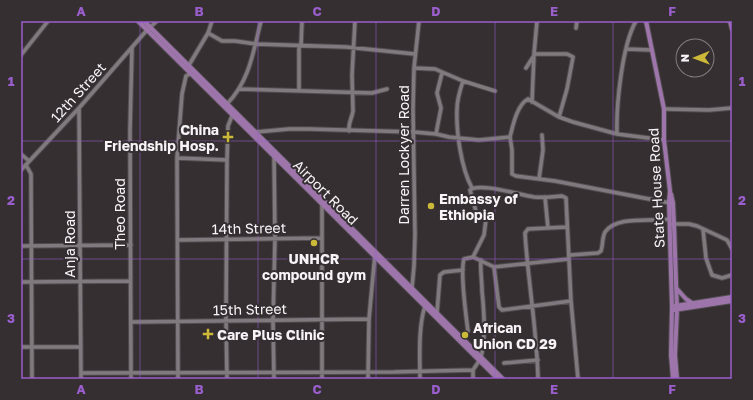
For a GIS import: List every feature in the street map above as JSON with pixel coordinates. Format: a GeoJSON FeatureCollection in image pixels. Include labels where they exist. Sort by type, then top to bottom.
{"type":"FeatureCollection","features":[{"type":"Feature","properties":{"kind":"main road","name":"Airport Road"},"geometry":{"type":"LineString","coordinates":[[138,21],[149,29],[189,66],[256,132],[275,155],[322,204],[412,288],[426,305],[462,339],[498,379]]}},
{"type":"Feature","properties":{"kind":"main road","name":"Airport Road"},"geometry":{"type":"LineString","coordinates":[[144,21],[149,29],[190,74],[232,116],[275,155],[480,359],[503,379]]}},
{"type":"Feature","properties":{"kind":"main road","name":"State House Road"},"geometry":{"type":"LineString","coordinates":[[646,21],[664,109],[664,140],[671,203],[674,308]]}},
{"type":"Feature","properties":{"kind":"main road"},"geometry":{"type":"LineString","coordinates":[[730,21],[732,29]]}},
{"type":"Feature","properties":{"kind":"main road"},"geometry":{"type":"LineString","coordinates":[[671,203],[676,287],[671,355],[673,379]]}},
{"type":"Feature","properties":{"kind":"main road"},"geometry":{"type":"LineString","coordinates":[[676,287],[681,294],[693,303]]}},
{"type":"Feature","properties":{"kind":"main road"},"geometry":{"type":"LineString","coordinates":[[674,308],[693,303],[732,297]]}},
{"type":"Feature","properties":{"kind":"main road"},"geometry":{"type":"LineString","coordinates":[[674,308],[732,301]]}},
{"type":"Feature","properties":{"kind":"main road"},"geometry":{"type":"LineString","coordinates":[[673,336],[678,379]]}},
{"type":"Feature","properties":{"kind":"street"},"geometry":{"type":"LineString","coordinates":[[21,55],[48,21]]}},
{"type":"Feature","properties":{"kind":"street","name":"12th Street"},"geometry":{"type":"LineString","coordinates":[[21,170],[157,21]]}},
{"type":"Feature","properties":{"kind":"street"},"geometry":{"type":"LineString","coordinates":[[189,66],[208,33],[212,21]]}},
{"type":"Feature","properties":{"kind":"street"},"geometry":{"type":"LineString","coordinates":[[226,104],[239,89],[248,71],[261,21]]}},
{"type":"Feature","properties":{"kind":"street"},"geometry":{"type":"LineString","coordinates":[[299,91],[302,21]]}},
{"type":"Feature","properties":{"kind":"street"},"geometry":{"type":"LineString","coordinates":[[349,131],[349,122],[353,111],[353,48],[355,21]]}},
{"type":"Feature","properties":{"kind":"street","name":"Darren Lockyer Road"},"geometry":{"type":"LineString","coordinates":[[412,288],[415,235],[414,68],[419,21]]}},
{"type":"Feature","properties":{"kind":"street"},"geometry":{"type":"LineString","coordinates":[[532,102],[537,21]]}},
{"type":"Feature","properties":{"kind":"street"},"geometry":{"type":"LineString","coordinates":[[576,28],[577,21]]}},
{"type":"Feature","properties":{"kind":"street"},"geometry":{"type":"LineString","coordinates":[[617,134],[617,113],[626,49],[636,21]]}},
{"type":"Feature","properties":{"kind":"street"},"geometry":{"type":"LineString","coordinates":[[208,33],[222,41],[353,48],[415,54]]}},
{"type":"Feature","properties":{"kind":"street","name":"Theo Road"},"geometry":{"type":"LineString","coordinates":[[131,379],[130,130],[132,48]]}},
{"type":"Feature","properties":{"kind":"street"},"geometry":{"type":"LineString","coordinates":[[626,49],[652,50]]}},
{"type":"Feature","properties":{"kind":"street"},"geometry":{"type":"LineString","coordinates":[[526,68],[534,54],[567,54],[573,57],[567,89],[559,116]]}},
{"type":"Feature","properties":{"kind":"street"},"geometry":{"type":"LineString","coordinates":[[414,68],[434,69],[463,81],[495,91]]}},
{"type":"Feature","properties":{"kind":"street"},"geometry":{"type":"LineString","coordinates":[[436,134],[441,108],[437,93],[442,73]]}},
{"type":"Feature","properties":{"kind":"street"},"geometry":{"type":"LineString","coordinates":[[178,379],[177,158],[182,94],[186,76],[190,74]]}},
{"type":"Feature","properties":{"kind":"street"},"geometry":{"type":"LineString","coordinates":[[463,81],[457,110],[459,138],[465,174],[472,188],[470,191],[470,196],[477,215],[486,220],[484,235],[473,257]]}},
{"type":"Feature","properties":{"kind":"street"},"geometry":{"type":"LineString","coordinates":[[239,89],[372,93],[387,89]]}},
{"type":"Feature","properties":{"kind":"street"},"geometry":{"type":"LineString","coordinates":[[664,140],[617,134],[573,122],[528,99],[521,104],[514,120],[510,137],[512,150],[512,174],[516,176],[555,180],[671,203]]}},
{"type":"Feature","properties":{"kind":"street","name":"Anja Road"},"geometry":{"type":"LineString","coordinates":[[79,108],[81,379]]}},
{"type":"Feature","properties":{"kind":"street"},"geometry":{"type":"LineString","coordinates":[[664,109],[709,110],[732,108]]}},
{"type":"Feature","properties":{"kind":"street"},"geometry":{"type":"LineString","coordinates":[[227,379],[227,160],[228,126],[232,116]]}},
{"type":"Feature","properties":{"kind":"street"},"geometry":{"type":"LineString","coordinates":[[256,132],[289,129],[414,132],[479,140],[510,137]]}},
{"type":"Feature","properties":{"kind":"street"},"geometry":{"type":"LineString","coordinates":[[539,179],[543,150],[542,135]]}},
{"type":"Feature","properties":{"kind":"street"},"geometry":{"type":"LineString","coordinates":[[21,154],[29,161]]}},
{"type":"Feature","properties":{"kind":"street"},"geometry":{"type":"LineString","coordinates":[[274,379],[273,321],[275,155]]}},
{"type":"Feature","properties":{"kind":"street"},"geometry":{"type":"LineString","coordinates":[[177,158],[227,160]]}},
{"type":"Feature","properties":{"kind":"street"},"geometry":{"type":"LineString","coordinates":[[26,165],[31,174],[32,379]]}},
{"type":"Feature","properties":{"kind":"street"},"geometry":{"type":"LineString","coordinates":[[472,188],[482,186],[536,197],[562,196],[566,198],[571,301],[578,379]]}},
{"type":"Feature","properties":{"kind":"street"},"geometry":{"type":"LineString","coordinates":[[545,197],[548,228]]}},
{"type":"Feature","properties":{"kind":"street"},"geometry":{"type":"LineString","coordinates":[[322,204],[322,379]]}},
{"type":"Feature","properties":{"kind":"street"},"geometry":{"type":"LineString","coordinates":[[571,255],[598,253],[601,251],[606,232],[610,227],[621,221],[671,222],[689,224],[727,240],[732,249]]}},
{"type":"Feature","properties":{"kind":"street"},"geometry":{"type":"LineString","coordinates":[[538,379],[538,360],[527,263],[526,231],[528,229],[567,227]]}},
{"type":"Feature","properties":{"kind":"street"},"geometry":{"type":"LineString","coordinates":[[702,229],[706,258],[712,275],[722,278],[732,275]]}},
{"type":"Feature","properties":{"kind":"street","name":"14th Street"},"geometry":{"type":"LineString","coordinates":[[178,240],[322,238]]}},
{"type":"Feature","properties":{"kind":"street"},"geometry":{"type":"LineString","coordinates":[[21,246],[130,245]]}},
{"type":"Feature","properties":{"kind":"street"},"geometry":{"type":"LineString","coordinates":[[368,379],[369,319],[375,253]]}},
{"type":"Feature","properties":{"kind":"street"},"geometry":{"type":"LineString","coordinates":[[462,339],[468,331],[463,270],[464,259],[473,257],[494,267],[569,259]]}},
{"type":"Feature","properties":{"kind":"street"},"geometry":{"type":"LineString","coordinates":[[473,379],[473,370],[480,359],[484,342],[480,270],[481,260]]}},
{"type":"Feature","properties":{"kind":"street"},"geometry":{"type":"LineString","coordinates":[[494,267],[500,310],[571,301]]}},
{"type":"Feature","properties":{"kind":"street"},"geometry":{"type":"LineString","coordinates":[[437,314],[440,275],[444,272],[463,270]]}},
{"type":"Feature","properties":{"kind":"street"},"geometry":{"type":"LineString","coordinates":[[21,282],[130,281]]}},
{"type":"Feature","properties":{"kind":"street"},"geometry":{"type":"LineString","coordinates":[[420,379],[422,317],[426,305]]}},
{"type":"Feature","properties":{"kind":"street","name":"15th Street"},"geometry":{"type":"LineString","coordinates":[[131,322],[369,319]]}},
{"type":"Feature","properties":{"kind":"street"},"geometry":{"type":"LineString","coordinates":[[21,347],[80,347]]}},
{"type":"Feature","properties":{"kind":"street"},"geometry":{"type":"LineString","coordinates":[[504,363],[538,360]]}},
{"type":"Feature","properties":{"kind":"street"},"geometry":{"type":"LineString","coordinates":[[81,373],[420,372],[473,370]]}},
{"type":"Feature","properties":{"kind":"place","name":"China Friendship Hosp."},"geometry":{"type":"Point","coordinates":[228,137]}},
{"type":"Feature","properties":{"kind":"place","name":"Embassy of Ethiopia"},"geometry":{"type":"Point","coordinates":[431,206]}},
{"type":"Feature","properties":{"kind":"place","name":"UNHCR compound gym"},"geometry":{"type":"Point","coordinates":[314,243]}},
{"type":"Feature","properties":{"kind":"place","name":"Care Plus Clinic"},"geometry":{"type":"Point","coordinates":[208,334]}},
{"type":"Feature","properties":{"kind":"place","name":"African Union CD 29"},"geometry":{"type":"Point","coordinates":[465,335]}}]}
